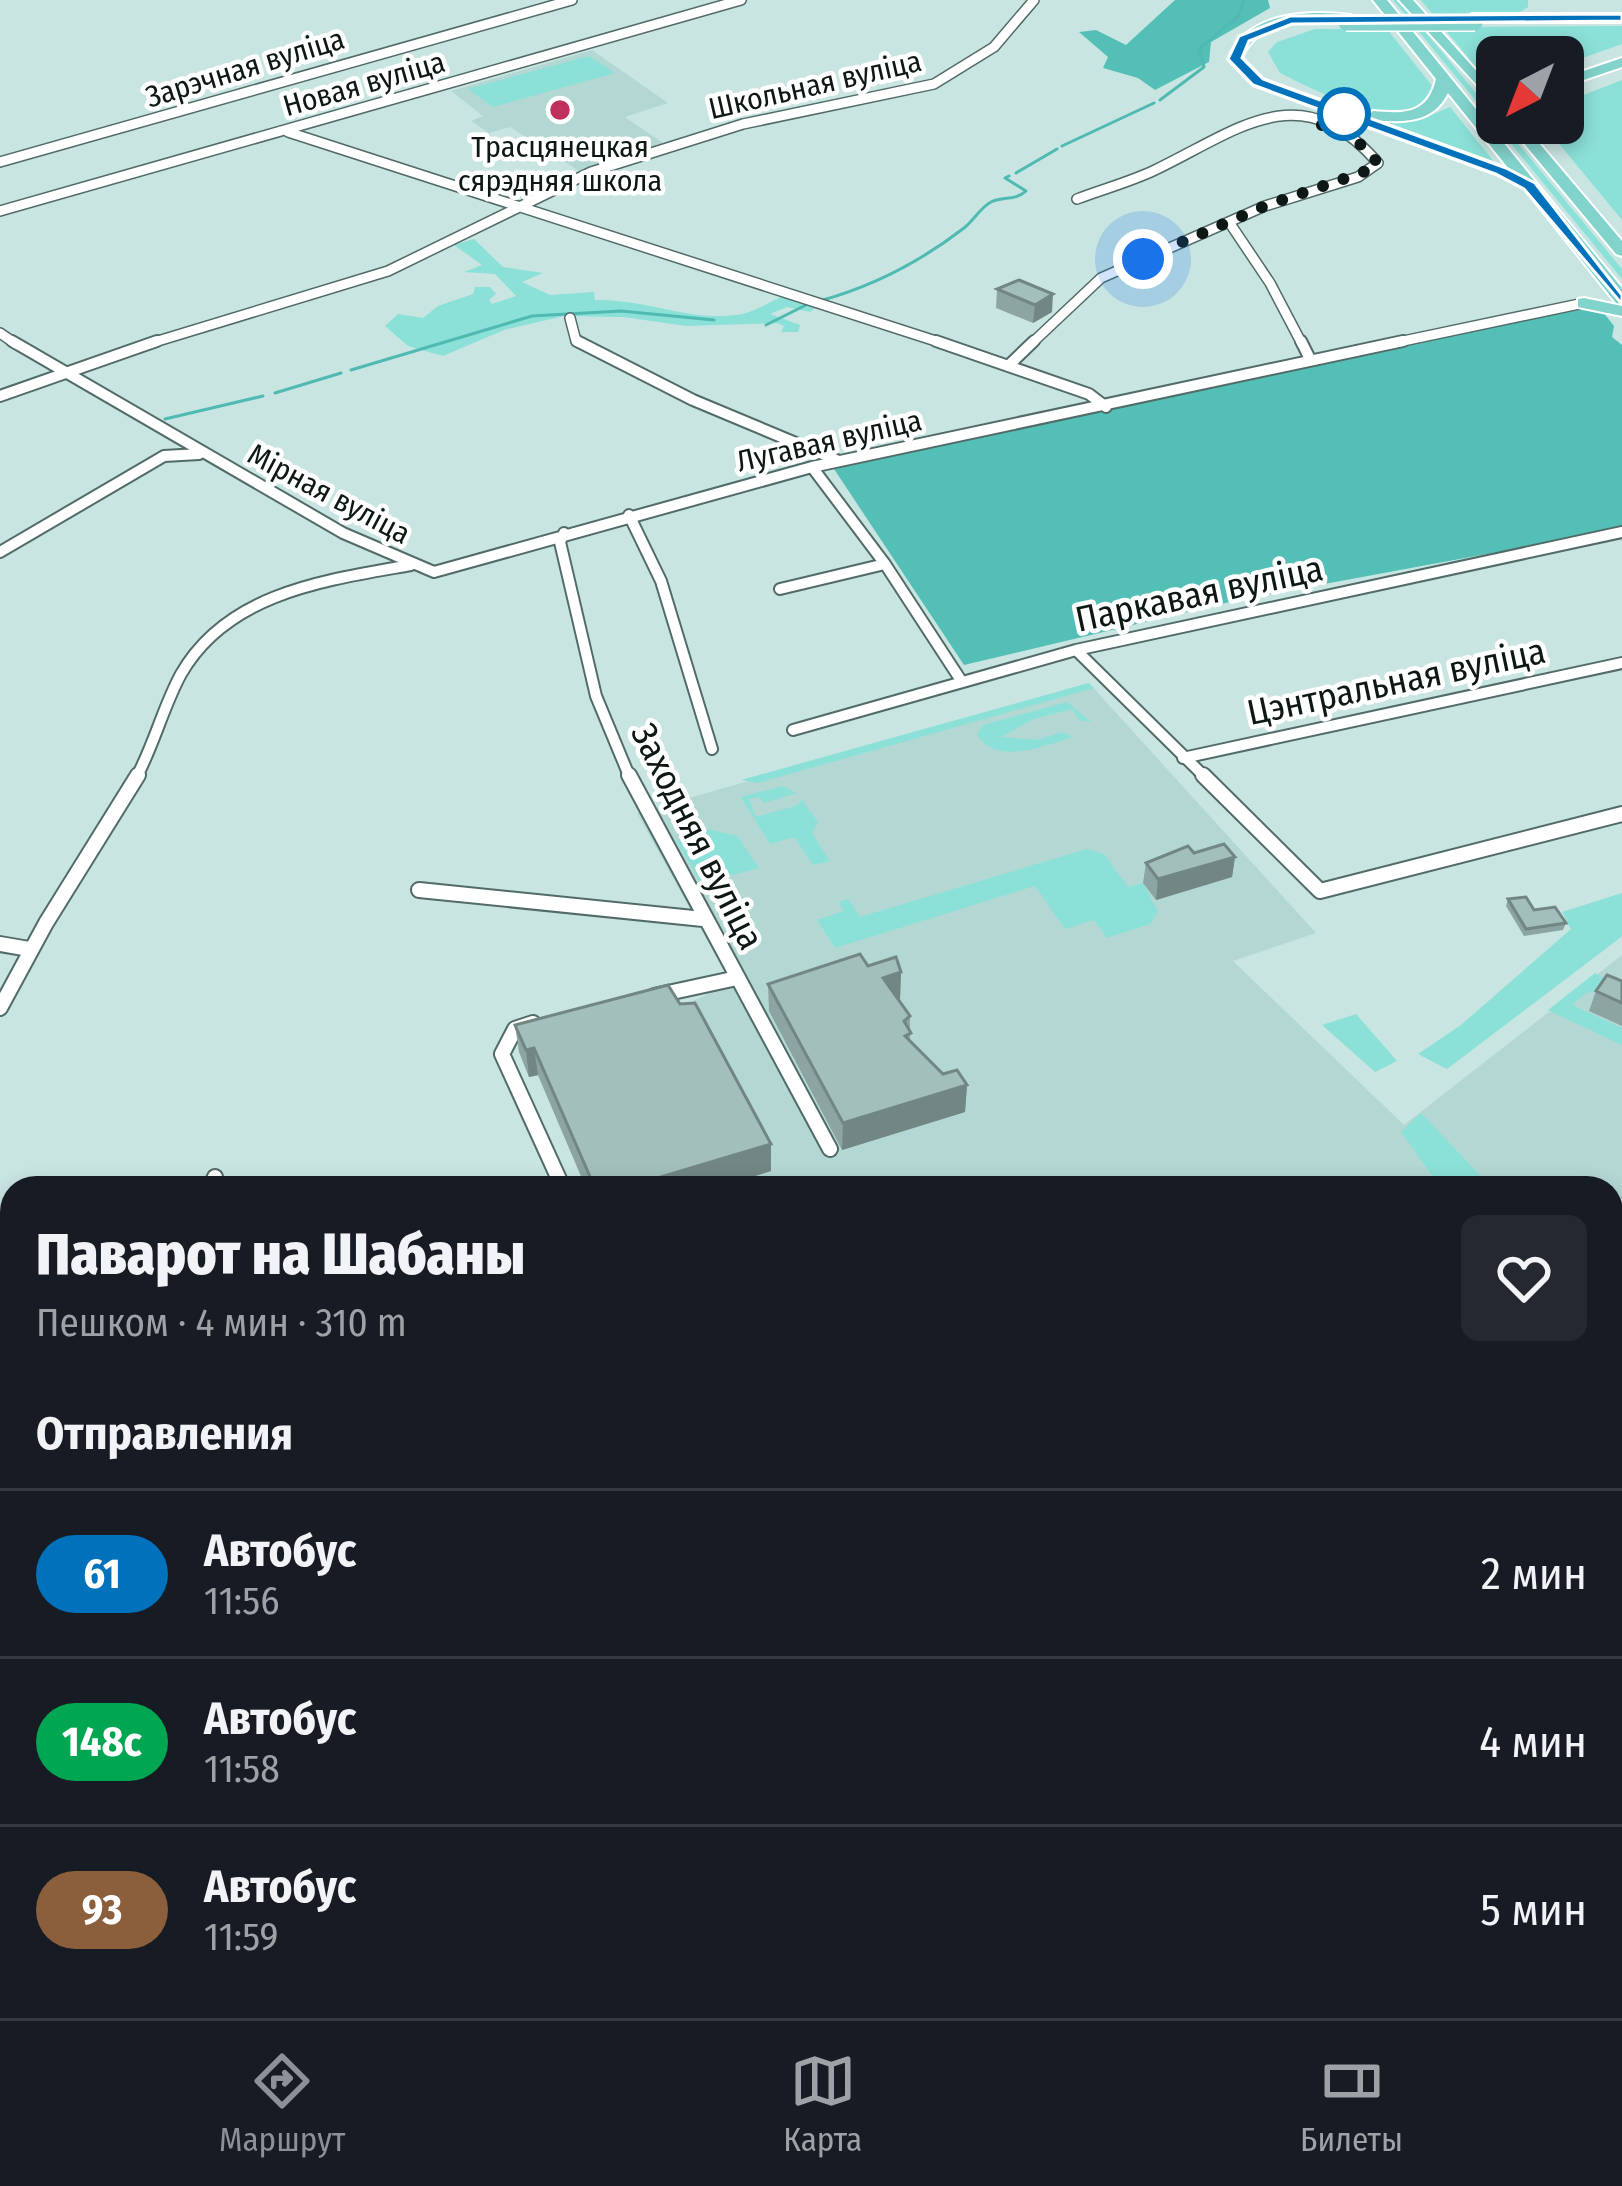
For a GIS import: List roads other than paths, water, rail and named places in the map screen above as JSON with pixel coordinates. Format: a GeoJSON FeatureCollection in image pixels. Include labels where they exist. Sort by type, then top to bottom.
{"type":"FeatureCollection","features":[{"type":"Feature","properties":{"kind":"highway"},"geometry":{"type":"LineString","coordinates":[[1380,0],[1622,298]]}},
{"type":"Feature","properties":{"kind":"highway"},"geometry":{"type":"LineString","coordinates":[[1406,0],[1476,79]]}},
{"type":"Feature","properties":{"kind":"highway"},"geometry":{"type":"LineString","coordinates":[[1512,18],[1530,13],[1534,0]]}},
{"type":"Feature","properties":{"kind":"highway"},"geometry":{"type":"LineString","coordinates":[[1558,0],[1622,18]]}},
{"type":"Feature","properties":{"kind":"highway"},"geometry":{"type":"LineString","coordinates":[[1529,186],[1501,171],[1258,82],[1235,59],[1244,39],[1271,25],[1622,18]]}},
{"type":"Feature","properties":{"kind":"highway"},"geometry":{"type":"LineString","coordinates":[[1473,21],[1622,18]]}},
{"type":"Feature","properties":{"kind":"highway"},"geometry":{"type":"LineString","coordinates":[[1346,21],[1277,30],[1256,42],[1249,61],[1275,83],[1353,110],[1396,118],[1437,106],[1443,80]]}},
{"type":"Feature","properties":{"kind":"highway"},"geometry":{"type":"LineString","coordinates":[[1584,76],[1622,62]]}},
{"type":"Feature","properties":{"kind":"highway"},"geometry":{"type":"LineString","coordinates":[[1532,144],[1622,251]]}},
{"type":"Feature","properties":{"kind":"highway"},"geometry":{"type":"LineString","coordinates":[[1584,303],[1608,282]]}},
{"type":"Feature","properties":{"kind":"highway"},"geometry":{"type":"LineString","coordinates":[[1584,303],[1622,311]]}},
{"type":"Feature","properties":{"kind":"street","name":"Зарэчная вуліца"},"geometry":{"type":"LineString","coordinates":[[0,162],[572,0]]}},
{"type":"Feature","properties":{"kind":"street","name":"Новая вуліца"},"geometry":{"type":"LineString","coordinates":[[0,211],[741,0]]}},
{"type":"Feature","properties":{"kind":"street","name":"Школьная вуліца"},"geometry":{"type":"LineString","coordinates":[[0,396],[170,337],[354,284],[579,177],[743,124],[934,84],[994,46],[1034,0]]}},
{"type":"Feature","properties":{"kind":"street"},"geometry":{"type":"LineString","coordinates":[[1009,365],[1055,326],[1094,282],[1378,163],[1360,144],[1294,115],[1264,117],[1151,171],[1077,199]]}},
{"type":"Feature","properties":{"kind":"street"},"geometry":{"type":"LineString","coordinates":[[288,132],[1009,365],[1089,394],[1106,406]]}},
{"type":"Feature","properties":{"kind":"street"},"geometry":{"type":"LineString","coordinates":[[1228,222],[1270,283],[1310,359]]}},
{"type":"Feature","properties":{"kind":"street","name":"Лугавая вуліца"},"geometry":{"type":"LineString","coordinates":[[564,533],[812,467],[1584,303]]}},
{"type":"Feature","properties":{"kind":"street"},"geometry":{"type":"LineString","coordinates":[[570,318],[571,334],[590,348],[693,400],[840,461]]}},
{"type":"Feature","properties":{"kind":"street","name":"Мірная вуліца"},"geometry":{"type":"LineString","coordinates":[[0,333],[67,376],[411,565],[434,572],[457,569],[564,533]]}},
{"type":"Feature","properties":{"kind":"street"},"geometry":{"type":"LineString","coordinates":[[0,552],[188,443]]}},
{"type":"Feature","properties":{"kind":"street","name":"Мірная вуліца"},"geometry":{"type":"LineString","coordinates":[[164,456],[210,456]]}},
{"type":"Feature","properties":{"kind":"street"},"geometry":{"type":"LineString","coordinates":[[812,467],[885,565],[962,682]]}},
{"type":"Feature","properties":{"kind":"street"},"geometry":{"type":"LineString","coordinates":[[629,515],[661,581],[712,749]]}},
{"type":"Feature","properties":{"kind":"street","name":"Паркавая вуліца"},"geometry":{"type":"LineString","coordinates":[[793,730],[1076,650],[1622,532]]}},
{"type":"Feature","properties":{"kind":"street","name":"Заходняя вуліца"},"geometry":{"type":"LineString","coordinates":[[564,533],[560,542],[596,696],[626,770],[830,1149]]}},
{"type":"Feature","properties":{"kind":"street"},"geometry":{"type":"LineString","coordinates":[[0,1008],[29,949],[150,755],[174,682],[200,648],[236,616],[273,598],[411,565]]}},
{"type":"Feature","properties":{"kind":"street"},"geometry":{"type":"LineString","coordinates":[[780,589],[885,565]]}},
{"type":"Feature","properties":{"kind":"street"},"geometry":{"type":"LineString","coordinates":[[1076,650],[1320,891],[1622,814]]}},
{"type":"Feature","properties":{"kind":"street","name":"Цэнтральная вуліца"},"geometry":{"type":"LineString","coordinates":[[1183,758],[1622,662]]}},
{"type":"Feature","properties":{"kind":"street"},"geometry":{"type":"LineString","coordinates":[[419,890],[703,919]]}},
{"type":"Feature","properties":{"kind":"street"},"geometry":{"type":"LineString","coordinates":[[0,944],[29,949]]}},
{"type":"Feature","properties":{"kind":"street"},"geometry":{"type":"LineString","coordinates":[[630,1002],[737,978]]}},
{"type":"Feature","properties":{"kind":"street"},"geometry":{"type":"LineString","coordinates":[[544,1020],[515,1029],[502,1054],[558,1176]]}},
{"type":"Feature","properties":{"kind":"waterway"},"geometry":{"type":"LineString","coordinates":[[1160,100],[1204,67],[1199,49],[1238,16],[1244,0]]}},
{"type":"Feature","properties":{"kind":"waterway"},"geometry":{"type":"LineString","coordinates":[[1062,146],[1154,103]]}},
{"type":"Feature","properties":{"kind":"waterway"},"geometry":{"type":"LineString","coordinates":[[1016,173],[1057,149]]}},
{"type":"Feature","properties":{"kind":"waterway"},"geometry":{"type":"LineString","coordinates":[[823,300],[914,262],[967,225],[987,204],[1026,191],[1005,178],[1009,176]]}},
{"type":"Feature","properties":{"kind":"waterway"},"geometry":{"type":"LineString","coordinates":[[766,325],[806,305]]}},
{"type":"Feature","properties":{"kind":"waterway"},"geometry":{"type":"LineString","coordinates":[[351,370],[532,316],[621,311],[714,320]]}},
{"type":"Feature","properties":{"kind":"waterway"},"geometry":{"type":"LineString","coordinates":[[275,393],[341,373]]}},
{"type":"Feature","properties":{"kind":"waterway"},"geometry":{"type":"LineString","coordinates":[[165,419],[263,396]]}},
{"type":"Feature","properties":{"kind":"place","name":"Трасцянецкая сярэдняя школа"},"geometry":{"type":"Point","coordinates":[560,110]}}]}
